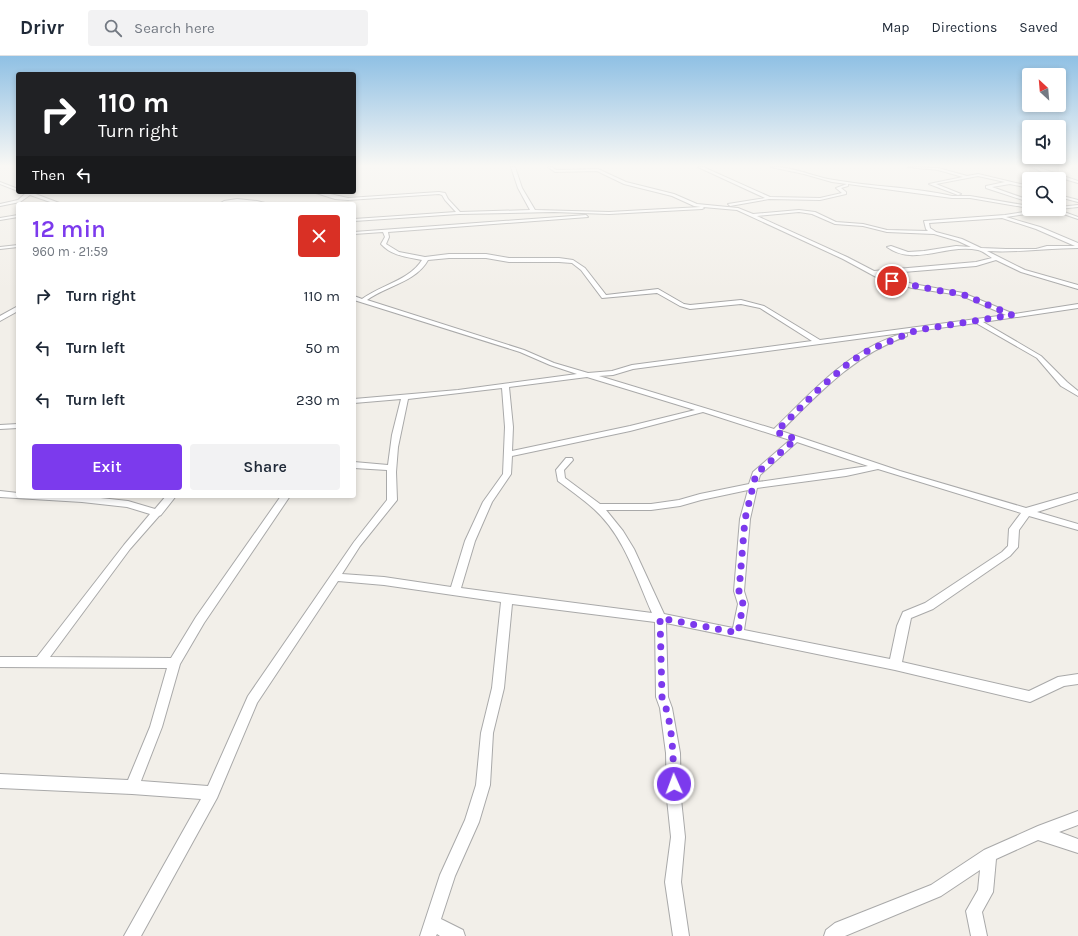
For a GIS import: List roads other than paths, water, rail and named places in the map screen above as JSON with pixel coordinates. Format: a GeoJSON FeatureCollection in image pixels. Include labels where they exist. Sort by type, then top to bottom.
{"type":"FeatureCollection","features":[{"type":"Feature","properties":{"kind":"street"},"geometry":{"type":"LineString","coordinates":[[454,208],[459,213]]}},
{"type":"Feature","properties":{"kind":"street"},"geometry":{"type":"LineString","coordinates":[[356,233],[685,208]]}},
{"type":"Feature","properties":{"kind":"street"},"geometry":{"type":"LineString","coordinates":[[734,208],[753,215],[892,281],[962,294],[1012,315]]}},
{"type":"Feature","properties":{"kind":"street"},"geometry":{"type":"LineString","coordinates":[[356,220],[459,213],[532,211],[609,213]]}},
{"type":"Feature","properties":{"kind":"street"},"geometry":{"type":"LineString","coordinates":[[753,215],[799,211],[820,215],[835,223],[869,226],[887,231],[934,233],[960,240],[1023,271],[1078,287]]}},
{"type":"Feature","properties":{"kind":"street"},"geometry":{"type":"LineString","coordinates":[[934,233],[928,229],[926,222],[1022,213]]}},
{"type":"Feature","properties":{"kind":"street"},"geometry":{"type":"LineString","coordinates":[[1066,214],[1078,218]]}},
{"type":"Feature","properties":{"kind":"street"},"geometry":{"type":"LineString","coordinates":[[0,219],[16,216]]}},
{"type":"Feature","properties":{"kind":"street"},"geometry":{"type":"LineString","coordinates":[[990,217],[1011,219],[1027,224],[1060,236],[1078,246]]}},
{"type":"Feature","properties":{"kind":"street"},"geometry":{"type":"LineString","coordinates":[[385,231],[387,237],[383,244],[394,253],[424,259],[449,256],[486,256],[509,260],[559,260],[573,262],[583,268],[604,297],[658,291],[682,305],[690,307],[741,302],[752,304],[762,307],[820,343]]}},
{"type":"Feature","properties":{"kind":"street"},"geometry":{"type":"LineString","coordinates":[[0,248],[16,246]]}},
{"type":"Feature","properties":{"kind":"street"},"geometry":{"type":"LineString","coordinates":[[889,247],[907,254],[924,253],[956,247],[1006,251],[1036,250],[1047,246],[1078,246]]}},
{"type":"Feature","properties":{"kind":"street"},"geometry":{"type":"LineString","coordinates":[[873,272],[976,264],[996,258]]}},
{"type":"Feature","properties":{"kind":"street"},"geometry":{"type":"LineString","coordinates":[[363,300],[414,273],[422,266],[425,261],[424,259]]}},
{"type":"Feature","properties":{"kind":"street"},"geometry":{"type":"LineString","coordinates":[[356,298],[522,351],[552,364],[584,375],[776,432],[878,466],[1078,527]]}},
{"type":"Feature","properties":{"kind":"street"},"geometry":{"type":"LineString","coordinates":[[356,401],[405,397],[505,386],[584,375],[613,373],[632,367],[977,322],[1012,315],[1078,306]]}},
{"type":"Feature","properties":{"kind":"street"},"geometry":{"type":"LineString","coordinates":[[0,319],[16,309]]}},
{"type":"Feature","properties":{"kind":"street"},"geometry":{"type":"LineString","coordinates":[[977,322],[1039,357],[1064,384],[1078,394]]}},
{"type":"Feature","properties":{"kind":"street"},"geometry":{"type":"LineString","coordinates":[[776,432],[819,389],[850,362],[869,350],[917,330]]}},
{"type":"Feature","properties":{"kind":"street"},"geometry":{"type":"LineString","coordinates":[[455,591],[470,541],[488,502],[507,474],[509,427],[505,386]]}},
{"type":"Feature","properties":{"kind":"street"},"geometry":{"type":"LineString","coordinates":[[132,936],[212,793],[252,700],[357,544],[392,500],[391,468],[395,433],[405,397]]}},
{"type":"Feature","properties":{"kind":"street"},"geometry":{"type":"LineString","coordinates":[[509,454],[580,438],[660,423],[702,410]]}},
{"type":"Feature","properties":{"kind":"street"},"geometry":{"type":"LineString","coordinates":[[0,427],[16,426]]}},
{"type":"Feature","properties":{"kind":"street"},"geometry":{"type":"LineString","coordinates":[[738,633],[743,604],[739,591],[745,519],[752,486],[756,474],[796,439]]}},
{"type":"Feature","properties":{"kind":"street"},"geometry":{"type":"LineString","coordinates":[[569,460],[560,470],[561,479],[598,507],[620,534],[630,549],[660,618],[662,697],[666,708],[673,753],[674,799],[678,837],[673,882],[681,936]]}},
{"type":"Feature","properties":{"kind":"street"},"geometry":{"type":"LineString","coordinates":[[356,465],[391,468]]}},
{"type":"Feature","properties":{"kind":"street"},"geometry":{"type":"LineString","coordinates":[[598,507],[651,507],[680,503],[700,496],[752,486],[846,473],[878,466]]}},
{"type":"Feature","properties":{"kind":"street"},"geometry":{"type":"LineString","coordinates":[[0,494],[16,496]]}},
{"type":"Feature","properties":{"kind":"street"},"geometry":{"type":"LineString","coordinates":[[895,665],[903,626],[908,615],[929,606],[1006,554],[1013,547],[1014,529],[1028,511],[1078,496]]}},
{"type":"Feature","properties":{"kind":"street"},"geometry":{"type":"LineString","coordinates":[[62,498],[128,504],[158,512]]}},
{"type":"Feature","properties":{"kind":"street"},"geometry":{"type":"LineString","coordinates":[[39,662],[127,547],[169,498]]}},
{"type":"Feature","properties":{"kind":"street"},"geometry":{"type":"LineString","coordinates":[[132,787],[156,727],[174,663],[200,620],[285,498]]}},
{"type":"Feature","properties":{"kind":"street"},"geometry":{"type":"LineString","coordinates":[[334,577],[384,581],[507,599],[660,618],[895,665],[1030,697],[1062,682],[1078,679]]}},
{"type":"Feature","properties":{"kind":"street"},"geometry":{"type":"LineString","coordinates":[[457,936],[431,930],[448,875],[472,822],[483,785],[487,733],[498,688],[507,599]]}},
{"type":"Feature","properties":{"kind":"street"},"geometry":{"type":"LineString","coordinates":[[0,662],[174,663]]}},
{"type":"Feature","properties":{"kind":"street"},"geometry":{"type":"LineString","coordinates":[[0,781],[132,787],[212,793]]}},
{"type":"Feature","properties":{"kind":"street"},"geometry":{"type":"LineString","coordinates":[[832,936],[842,929],[936,891],[989,855],[1038,833],[1078,818]]}},
{"type":"Feature","properties":{"kind":"street"},"geometry":{"type":"LineString","coordinates":[[1038,833],[1078,846]]}},
{"type":"Feature","properties":{"kind":"street"},"geometry":{"type":"LineString","coordinates":[[979,936],[974,911],[985,892],[989,855]]}}]}
